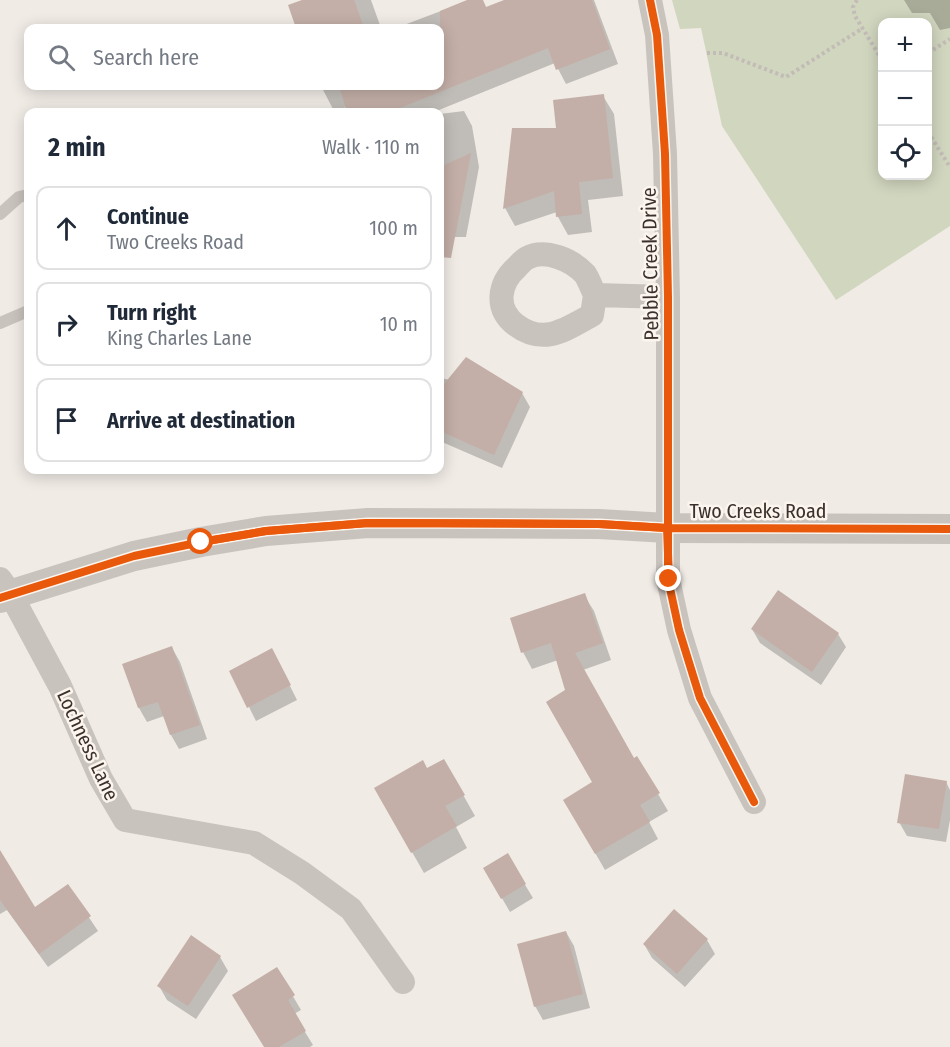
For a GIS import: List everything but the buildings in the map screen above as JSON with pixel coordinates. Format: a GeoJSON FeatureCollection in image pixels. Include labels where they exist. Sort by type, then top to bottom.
{"type":"FeatureCollection","features":[{"type":"Feature","properties":{"kind":"street","name":"Pebble Creek Drive"},"geometry":{"type":"LineString","coordinates":[[650,0],[657,35],[662,94],[668,297],[667,528],[669,579],[679,630],[700,698],[754,802]]}},
{"type":"Feature","properties":{"kind":"street"},"geometry":{"type":"LineString","coordinates":[[595,295],[668,297]]}},
{"type":"Feature","properties":{"kind":"street","name":"Two Creeks Road"},"geometry":{"type":"LineString","coordinates":[[3,590],[134,556],[266,531],[368,523],[599,524],[667,528],[950,529]]}},
{"type":"Feature","properties":{"kind":"street","name":"Lochness Lane"},"geometry":{"type":"LineString","coordinates":[[3,590],[60,686],[101,779],[125,820],[254,843],[302,873],[351,909],[404,982]]}},
{"type":"Feature","properties":{"kind":"lane"},"geometry":{"type":"LineString","coordinates":[[0,214],[24,196]]}},
{"type":"Feature","properties":{"kind":"lane"},"geometry":{"type":"LineString","coordinates":[[0,323],[24,313]]}},
{"type":"Feature","properties":{"kind":"path"},"geometry":{"type":"LineString","coordinates":[[857,0],[853,7],[855,16],[878,53]]}},
{"type":"Feature","properties":{"kind":"path"},"geometry":{"type":"LineString","coordinates":[[706,53],[723,53],[786,77],[863,28]]}},
{"type":"Feature","properties":{"kind":"path"},"geometry":{"type":"LineString","coordinates":[[932,50],[950,39]]}},
{"type":"Feature","properties":{"kind":"path"},"geometry":{"type":"LineString","coordinates":[[932,140],[950,167]]}},
{"type":"Feature","properties":{"kind":"green space"},"geometry":{"type":"Polygon","coordinates":[[[672,0],[950,0],[950,226],[836,300],[722,126],[701,28],[680,29],[672,0]]]}},
{"type":"Feature","properties":{"kind":"cycle path"},"geometry":{"type":"LineString","coordinates":[[650,0],[657,35],[665,154],[668,297],[668,579],[679,630],[700,698],[754,802]]}},
{"type":"Feature","properties":{"kind":"cycle path"},"geometry":{"type":"LineString","coordinates":[[0,598],[134,556],[201,542],[266,531],[368,523],[599,524],[667,528],[950,529]]}},
{"type":"Feature","properties":{"kind":"route"},"geometry":{"type":"LineString","coordinates":[[201,542],[266,531],[368,523],[599,524],[667,528],[669,579]]}}]}
